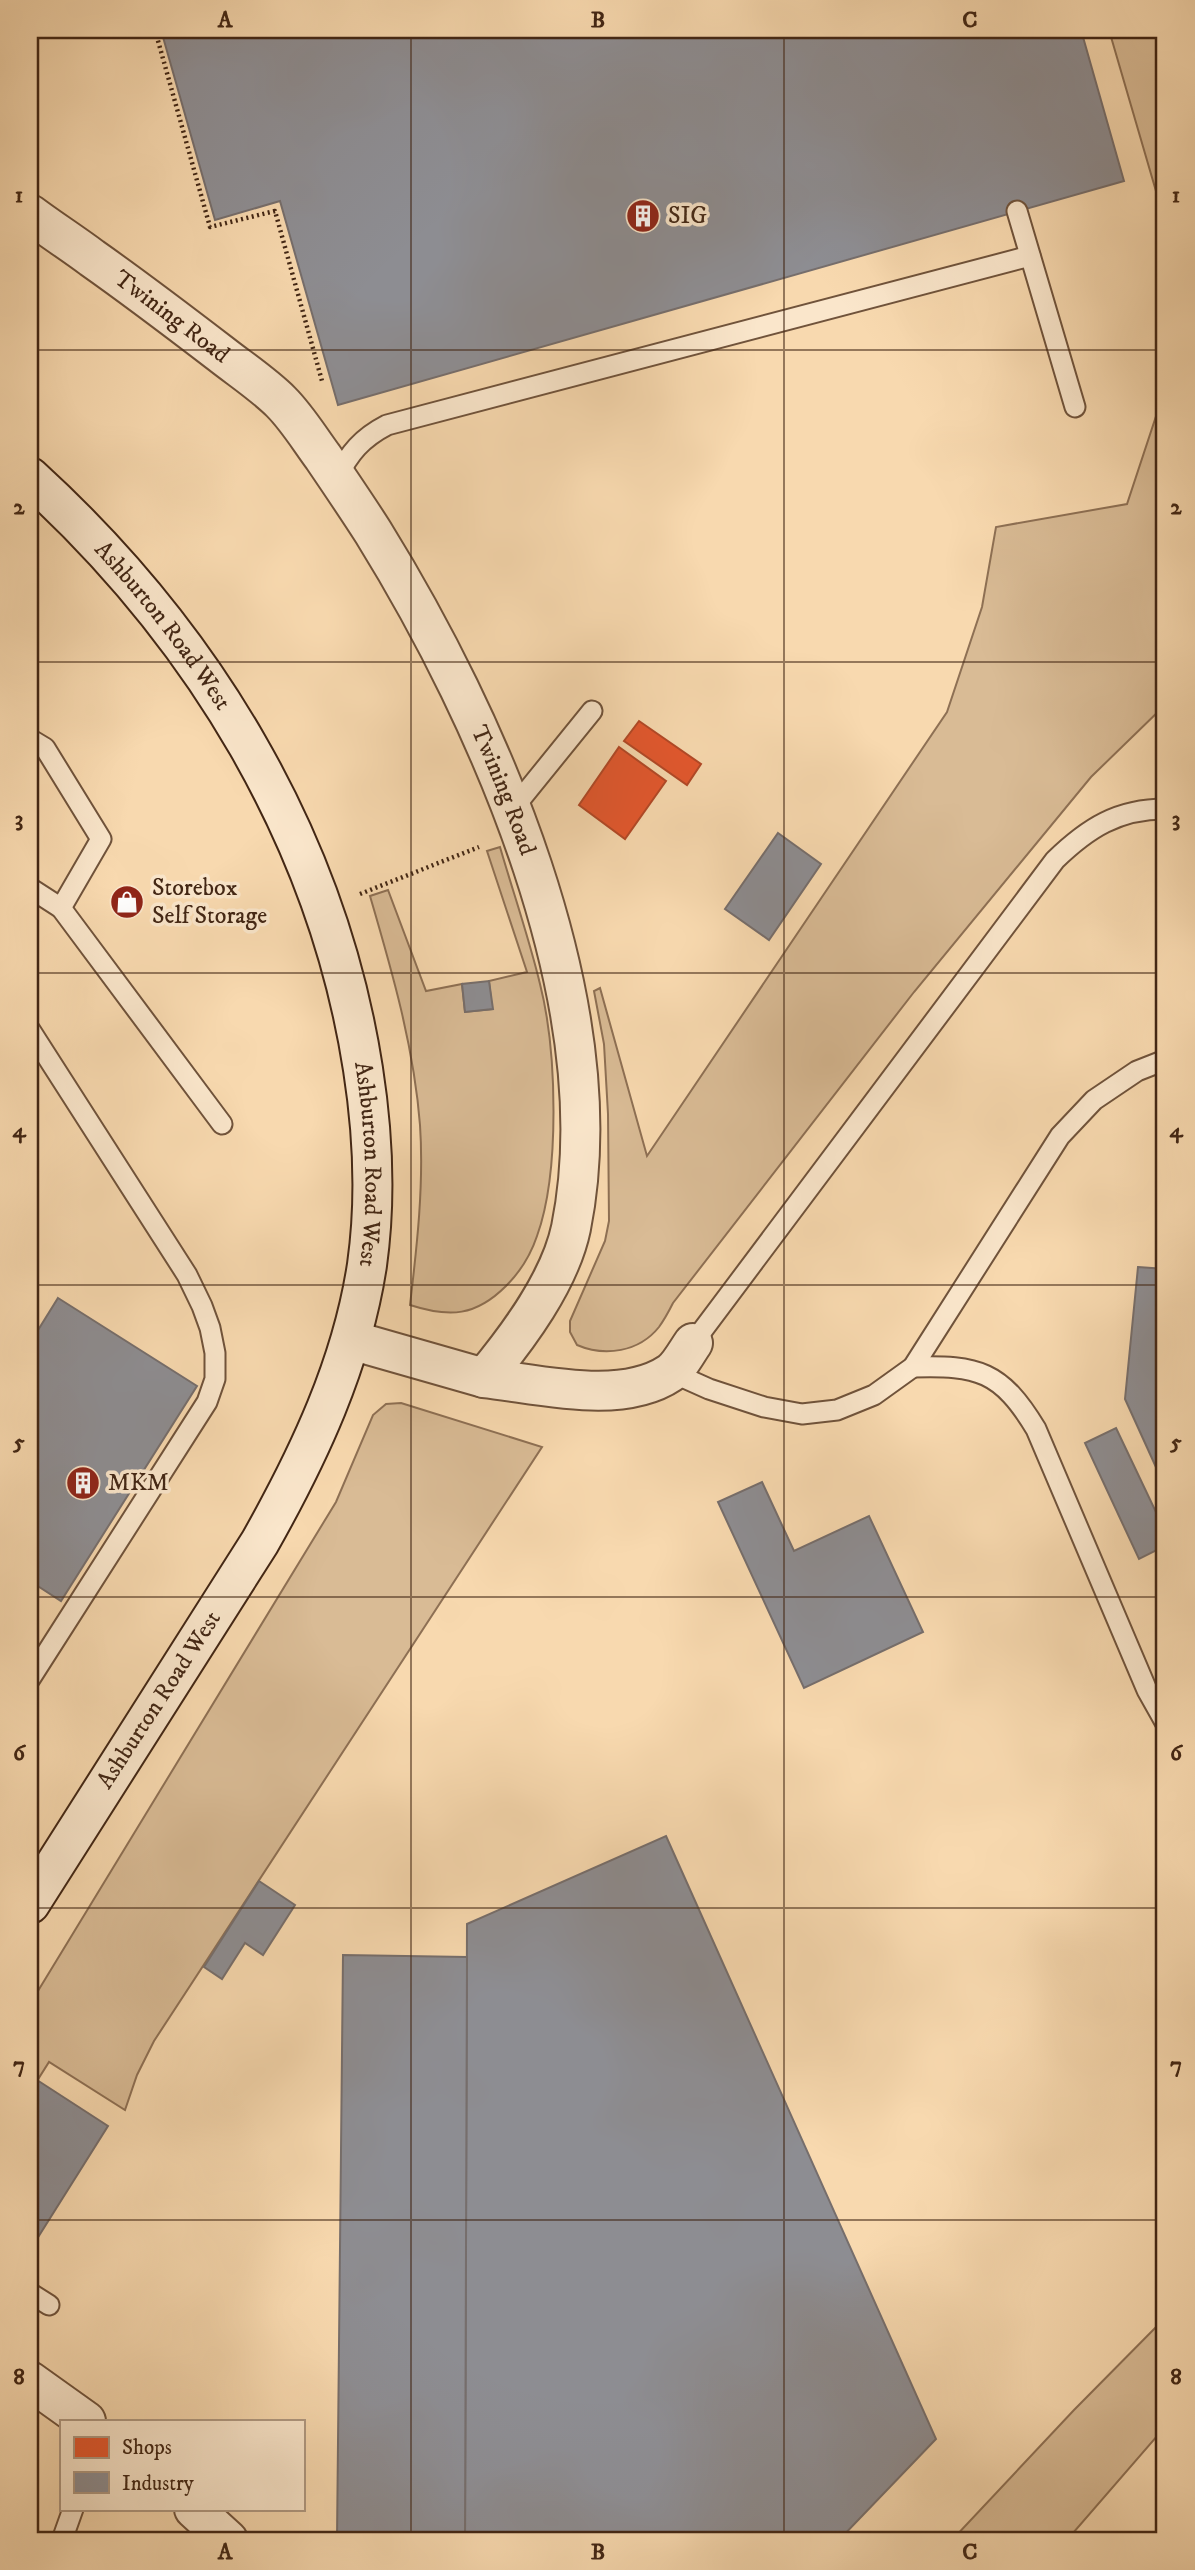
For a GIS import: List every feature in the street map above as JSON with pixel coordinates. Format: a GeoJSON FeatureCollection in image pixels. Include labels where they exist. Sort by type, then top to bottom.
{"type":"FeatureCollection","features":[{"type":"Feature","properties":{"kind":"street","name":"Twining Road"},"geometry":{"type":"LineString","coordinates":[[30,214],[240,369],[280,401],[298,421],[389,558],[433,634],[490,754],[550,925],[562,971],[578,1085],[579,1170],[571,1228],[557,1267],[509,1348],[484,1378]]}},
{"type":"Feature","properties":{"kind":"street","name":"Ashburton Road West"},"geometry":{"type":"LineString","coordinates":[[30,477],[67,511],[166,623],[212,686],[253,750],[288,820],[340,959],[354,1020],[369,1109],[372,1189],[368,1252],[351,1340],[324,1416],[295,1481],[266,1532],[30,1905]]}},
{"type":"Feature","properties":{"kind":"street"},"geometry":{"type":"LineString","coordinates":[[351,1340],[484,1378],[613,1391],[647,1384],[682,1358]]}},
{"type":"Feature","properties":{"kind":"street"},"geometry":{"type":"LineString","coordinates":[[30,2381],[85,2420]]}},
{"type":"Feature","properties":{"kind":"street"},"geometry":{"type":"LineString","coordinates":[[195,2510],[228,2540]]}},
{"type":"Feature","properties":{"kind":"lane"},"geometry":{"type":"LineString","coordinates":[[1017,211],[1075,407]]}},
{"type":"Feature","properties":{"kind":"lane"},"geometry":{"type":"LineString","coordinates":[[337,478],[360,442],[387,425],[1030,256]]}},
{"type":"Feature","properties":{"kind":"lane"},"geometry":{"type":"LineString","coordinates":[[515,821],[592,711]]}},
{"type":"Feature","properties":{"kind":"lane"},"geometry":{"type":"LineString","coordinates":[[30,738],[45,748],[101,839],[61,908]]}},
{"type":"Feature","properties":{"kind":"lane"},"geometry":{"type":"LineString","coordinates":[[1165,809],[1146,809],[1108,819],[1079,837],[1055,860],[682,1358],[709,1390],[764,1407],[802,1414],[837,1410],[874,1395],[913,1367],[1060,1136],[1094,1100],[1137,1071],[1165,1060]]}},
{"type":"Feature","properties":{"kind":"lane"},"geometry":{"type":"LineString","coordinates":[[30,888],[61,908],[222,1124]]}},
{"type":"Feature","properties":{"kind":"lane"},"geometry":{"type":"LineString","coordinates":[[30,1030],[187,1275],[210,1328],[215,1353],[215,1379],[207,1402],[30,1679]]}},
{"type":"Feature","properties":{"kind":"lane"},"geometry":{"type":"LineString","coordinates":[[913,1367],[946,1366],[972,1369],[1001,1383],[1021,1404],[1036,1429],[1147,1690],[1165,1722]]}},
{"type":"Feature","properties":{"kind":"lane"},"geometry":{"type":"LineString","coordinates":[[30,2293],[49,2305]]}},
{"type":"Feature","properties":{"kind":"lane"},"geometry":{"type":"LineString","coordinates":[[62,2540],[73,2510]]}},
{"type":"Feature","properties":{"kind":"path"},"geometry":{"type":"LineString","coordinates":[[155,30],[210,227],[275,211],[328,401],[298,421]]}},
{"type":"Feature","properties":{"kind":"path"},"geometry":{"type":"LineString","coordinates":[[323,908],[515,821]]}},
{"type":"Feature","properties":{"kind":"shaded area"},"geometry":{"type":"Polygon","coordinates":[[[1109,30],[1165,30],[1165,222],[1109,30]]]}},
{"type":"Feature","properties":{"kind":"shaded area"},"geometry":{"type":"Polygon","coordinates":[[[1165,389],[1165,705],[1091,777],[914,992],[673,1303],[659,1327],[642,1342],[621,1350],[599,1351],[577,1345],[570,1332],[570,1321],[605,1241],[609,1221],[604,1044],[594,991],[600,988],[647,1156],[947,712],[982,607],[996,527],[1127,504],[1165,389]]]}},
{"type":"Feature","properties":{"kind":"shaded area"},"geometry":{"type":"Polygon","coordinates":[[[500,847],[546,1011],[554,1111],[550,1179],[535,1243],[511,1281],[495,1296],[473,1309],[438,1312],[410,1305],[420,1192],[420,1125],[407,1038],[370,896],[388,890],[426,991],[462,984],[465,1012],[492,1009],[489,981],[527,972],[487,851],[500,847]]]}},
{"type":"Feature","properties":{"kind":"shaded area"},"geometry":{"type":"Polygon","coordinates":[[[401,1403],[542,1447],[154,2041],[137,2075],[125,2110],[49,2062],[30,2092],[30,2004],[336,1502],[373,1415],[386,1404],[401,1403]]]}},
{"type":"Feature","properties":{"kind":"shaded area"},"geometry":{"type":"Polygon","coordinates":[[[1165,2318],[1165,2427],[1067,2540],[952,2540],[1074,2410],[1165,2318]]]}},
{"type":"Feature","properties":{"kind":"building: Shops"},"geometry":{"type":"Polygon","coordinates":[[[639,721],[701,764],[687,785],[624,741],[639,721]]]}},
{"type":"Feature","properties":{"kind":"building: Shops"},"geometry":{"type":"Polygon","coordinates":[[[619,747],[666,781],[625,839],[579,805],[619,747]]]}},
{"type":"Feature","properties":{"kind":"building: Industry","name":"SIG"},"geometry":{"type":"Polygon","coordinates":[[[161,30],[1081,30],[1124,181],[338,405],[280,201],[215,220],[161,30]]]}},
{"type":"Feature","properties":{"kind":"building: Industry"},"geometry":{"type":"Polygon","coordinates":[[[778,833],[821,864],[769,940],[725,909],[778,833]]]}},
{"type":"Feature","properties":{"kind":"building: Industry"},"geometry":{"type":"Polygon","coordinates":[[[489,981],[493,1009],[465,1012],[462,984],[489,981]]]}},
{"type":"Feature","properties":{"kind":"building: Industry"},"geometry":{"type":"Polygon","coordinates":[[[1138,1267],[1165,1269],[1165,1487],[1125,1399],[1138,1267]]]}},
{"type":"Feature","properties":{"kind":"building: Industry","name":"MKM"},"geometry":{"type":"Polygon","coordinates":[[[58,1298],[197,1386],[61,1601],[30,1581],[30,1343],[58,1298]]]}},
{"type":"Feature","properties":{"kind":"building: Industry"},"geometry":{"type":"Polygon","coordinates":[[[1116,1428],[1165,1531],[1165,1546],[1139,1559],[1085,1443],[1116,1428]]]}},
{"type":"Feature","properties":{"kind":"building: Industry"},"geometry":{"type":"Polygon","coordinates":[[[762,1482],[794,1551],[869,1516],[923,1632],[804,1688],[718,1502],[762,1482]]]}},
{"type":"Feature","properties":{"kind":"building: Industry"},"geometry":{"type":"Polygon","coordinates":[[[666,1836],[936,2439],[839,2540],[465,2540],[467,1924],[666,1836]]]}},
{"type":"Feature","properties":{"kind":"building: Industry"},"geometry":{"type":"Polygon","coordinates":[[[259,1881],[295,1905],[263,1955],[245,1943],[222,1979],[204,1967],[259,1881]]]}},
{"type":"Feature","properties":{"kind":"building: Industry"},"geometry":{"type":"Polygon","coordinates":[[[343,1955],[467,1957],[465,2540],[337,2540],[343,1955]]]}},
{"type":"Feature","properties":{"kind":"building: Industry"},"geometry":{"type":"Polygon","coordinates":[[[37,2080],[108,2126],[30,2250],[30,2092],[37,2080]]]}},
{"type":"Feature","properties":{"kind":"place","name":"SIG"},"geometry":{"type":"Point","coordinates":[643,216]}},
{"type":"Feature","properties":{"kind":"place","name":"Storebox Self Storage"},"geometry":{"type":"Point","coordinates":[127,902]}},
{"type":"Feature","properties":{"kind":"place","name":"MKM"},"geometry":{"type":"Point","coordinates":[83,1483]}}]}
